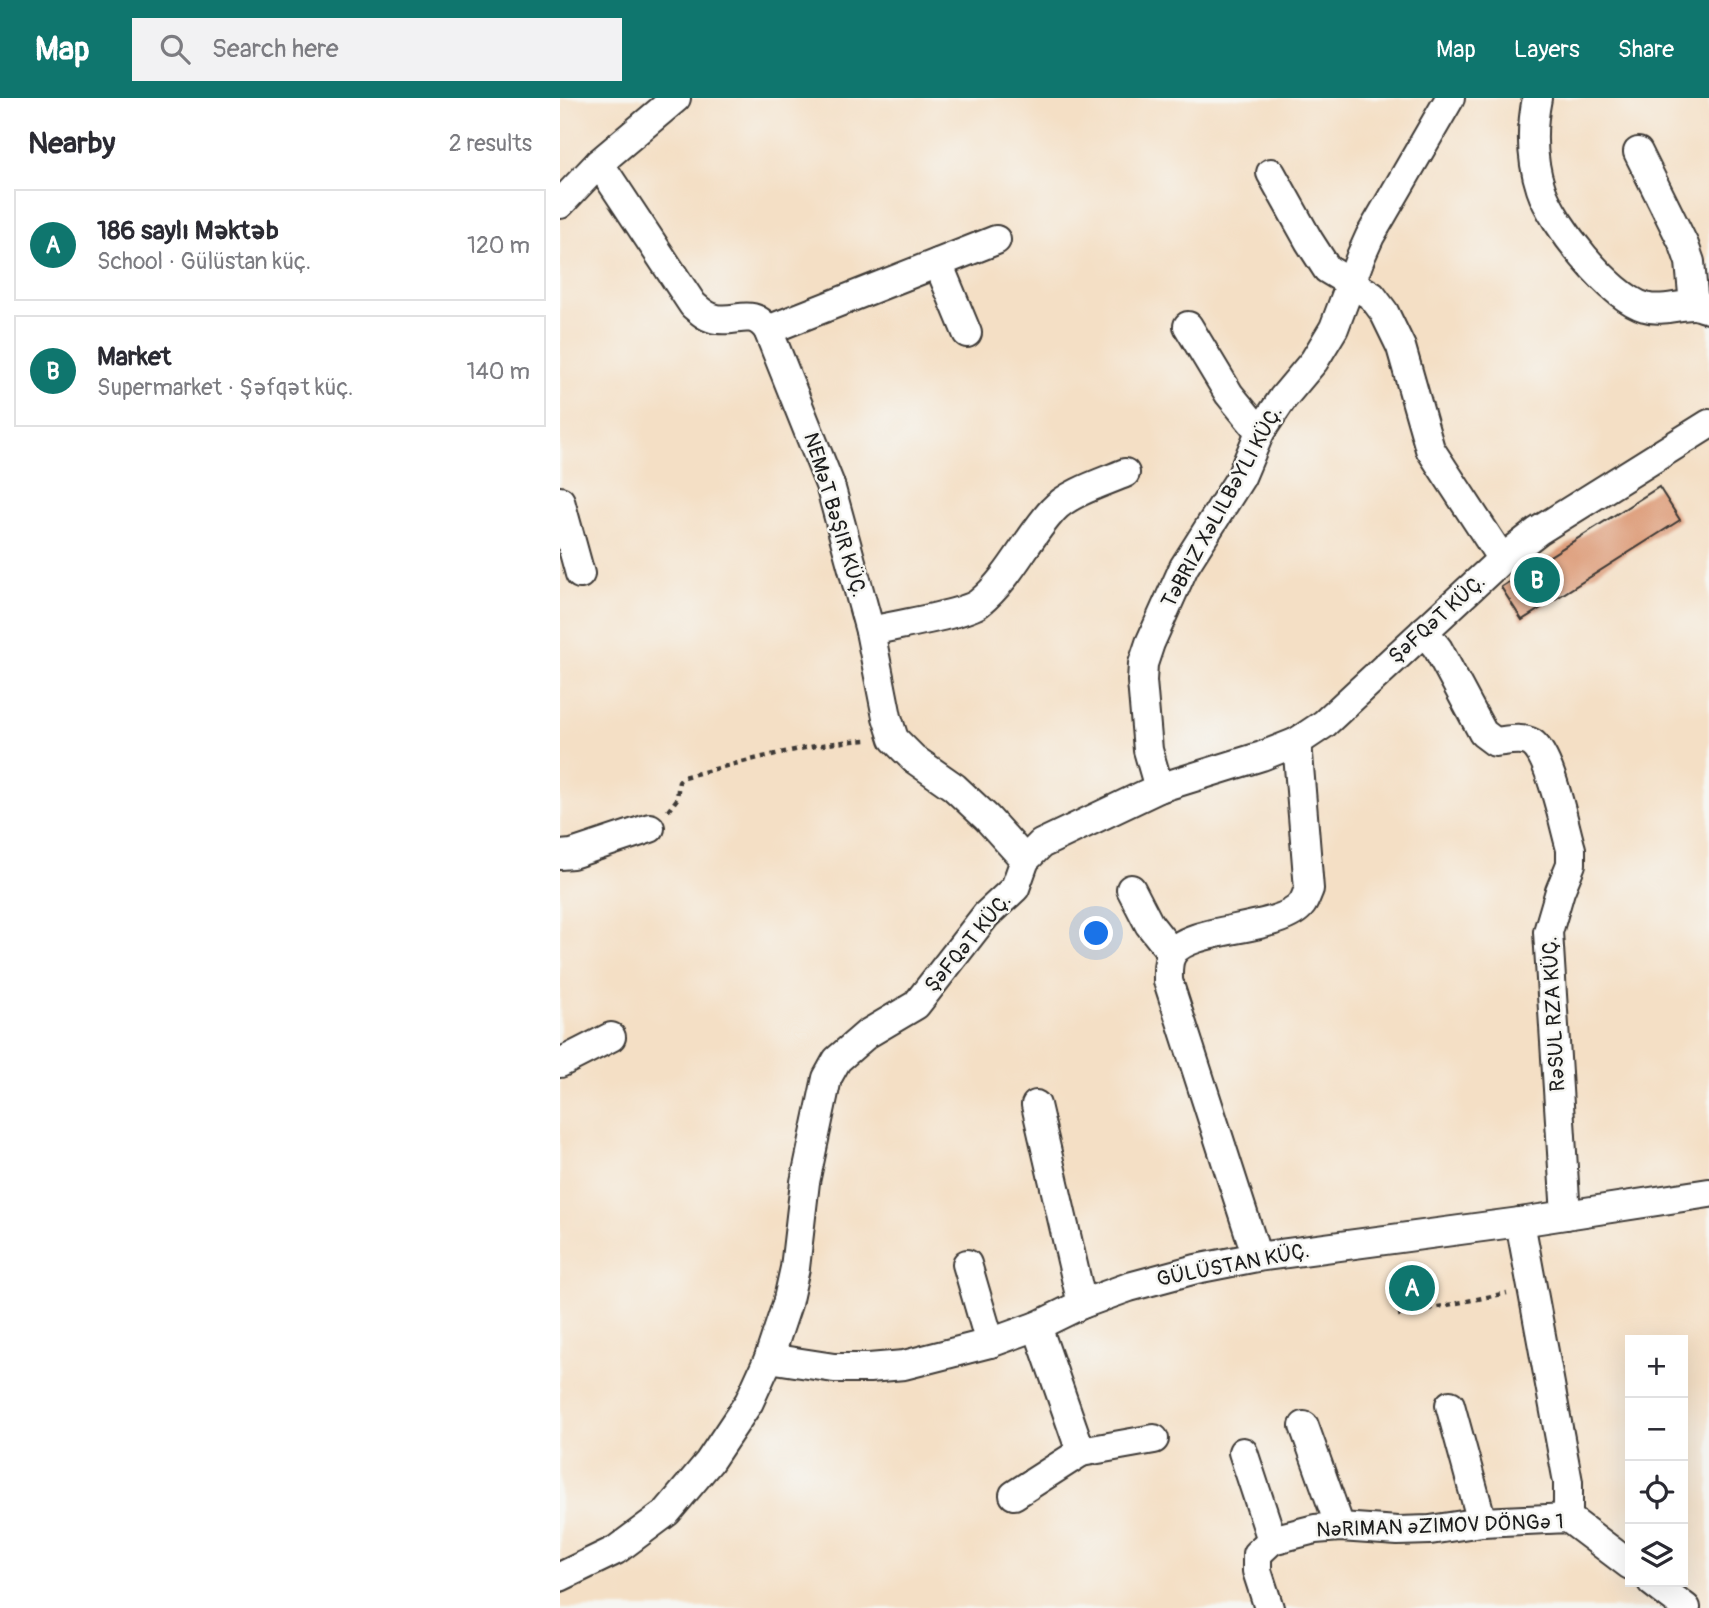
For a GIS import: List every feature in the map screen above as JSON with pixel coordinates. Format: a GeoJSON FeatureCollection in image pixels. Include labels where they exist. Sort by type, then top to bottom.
{"type":"FeatureCollection","features":[{"type":"Feature","properties":{"kind":"street"},"geometry":{"type":"LineString","coordinates":[[564,189],[676,98]]}},
{"type":"Feature","properties":{"kind":"street","name":"TƏBRIZ XƏLILBƏYLI KÜÇ."},"geometry":{"type":"LineString","coordinates":[[1159,788],[1147,750],[1142,681],[1143,664],[1150,643],[1184,567],[1241,477],[1260,432],[1283,398],[1314,361],[1334,328],[1370,236],[1450,98]]}},
{"type":"Feature","properties":{"kind":"street"},"geometry":{"type":"LineString","coordinates":[[1536,98],[1534,161],[1541,190],[1554,216],[1590,264],[1613,289],[1648,309],[1701,307],[1684,245],[1638,152]]}},
{"type":"Feature","properties":{"kind":"street"},"geometry":{"type":"LineString","coordinates":[[599,163],[693,304],[705,315],[716,319],[752,317],[761,321],[768,330],[996,240]]}},
{"type":"Feature","properties":{"kind":"street"},"geometry":{"type":"LineString","coordinates":[[1271,173],[1326,269],[1372,296],[1384,312],[1401,347],[1430,449],[1503,559]]}},
{"type":"Feature","properties":{"kind":"street"},"geometry":{"type":"LineString","coordinates":[[938,263],[967,333]]}},
{"type":"Feature","properties":{"kind":"street"},"geometry":{"type":"LineString","coordinates":[[1188,326],[1228,394],[1260,432]]}},
{"type":"Feature","properties":{"kind":"street","name":"NEMƏT BƏŞIR KÜÇ."},"geometry":{"type":"LineString","coordinates":[[768,330],[830,485],[870,631],[894,739]]}},
{"type":"Feature","properties":{"kind":"street","name":"ŞƏFQƏT KÜÇ."},"geometry":{"type":"LineString","coordinates":[[560,1577],[616,1550],[667,1512],[709,1462],[736,1423],[769,1358],[787,1304],[795,1268],[805,1182],[827,1078],[837,1059],[848,1049],[867,1034],[916,1005],[986,915],[1015,888],[1025,860],[1041,844],[1159,788],[1262,756],[1297,742],[1324,724],[1503,559],[1538,531],[1709,424]]}},
{"type":"Feature","properties":{"kind":"street"},"geometry":{"type":"LineString","coordinates":[[870,631],[963,610],[978,604],[999,583],[1054,508],[1067,499],[1125,472]]}},
{"type":"Feature","properties":{"kind":"street"},"geometry":{"type":"LineString","coordinates":[[560,501],[580,574]]}},
{"type":"Feature","properties":{"kind":"street","name":"RƏSUL RZA KÜÇ."},"geometry":{"type":"LineString","coordinates":[[1424,631],[1438,649],[1483,733],[1495,742],[1519,740],[1532,743],[1545,759],[1570,849],[1571,864],[1548,932],[1566,1215]]}},
{"type":"Feature","properties":{"kind":"street"},"geometry":{"type":"LineString","coordinates":[[894,739],[914,759],[954,788],[987,818],[1025,860]]}},
{"type":"Feature","properties":{"kind":"street"},"geometry":{"type":"LineString","coordinates":[[1257,1257],[1168,981],[1168,966],[1172,953],[1188,942],[1282,916],[1302,905],[1309,889],[1297,742]]}},
{"type":"Feature","properties":{"kind":"street"},"geometry":{"type":"LineString","coordinates":[[560,855],[572,854],[650,828]]}},
{"type":"Feature","properties":{"kind":"street"},"geometry":{"type":"LineString","coordinates":[[1131,889],[1149,924],[1172,953]]}},
{"type":"Feature","properties":{"kind":"street"},"geometry":{"type":"LineString","coordinates":[[560,1063],[611,1037]]}},
{"type":"Feature","properties":{"kind":"street"},"geometry":{"type":"LineString","coordinates":[[1036,1105],[1082,1304]]}},
{"type":"Feature","properties":{"kind":"street","name":"GÜLÜSTAN KÜÇ."},"geometry":{"type":"LineString","coordinates":[[769,1358],[834,1368],[904,1365],[990,1343],[1129,1287],[1257,1257],[1520,1222],[1709,1193]]}},
{"type":"Feature","properties":{"kind":"street"},"geometry":{"type":"LineString","coordinates":[[1520,1222],[1567,1482],[1569,1518]]}},
{"type":"Feature","properties":{"kind":"street"},"geometry":{"type":"LineString","coordinates":[[967,1264],[990,1343]]}},
{"type":"Feature","properties":{"kind":"street"},"geometry":{"type":"LineString","coordinates":[[1037,1326],[1081,1452]]}},
{"type":"Feature","properties":{"kind":"street"},"geometry":{"type":"LineString","coordinates":[[1450,1405],[1482,1522]]}},
{"type":"Feature","properties":{"kind":"street"},"geometry":{"type":"LineString","coordinates":[[1304,1426],[1340,1527]]}},
{"type":"Feature","properties":{"kind":"street"},"geometry":{"type":"LineString","coordinates":[[1014,1495],[1081,1452],[1154,1439]]}},
{"type":"Feature","properties":{"kind":"street"},"geometry":{"type":"LineString","coordinates":[[1243,1452],[1272,1540],[1257,1554],[1257,1571],[1269,1608]]}},
{"type":"Feature","properties":{"kind":"street","name":"NƏRIMAN ƏZIMOV DÖNGƏ 1"},"geometry":{"type":"LineString","coordinates":[[1272,1540],[1315,1529],[1340,1527],[1430,1530],[1482,1522],[1569,1518],[1625,1561]]}},
{"type":"Feature","properties":{"kind":"street"},"geometry":{"type":"LineString","coordinates":[[1659,1587],[1686,1608]]}},
{"type":"Feature","properties":{"kind":"path"},"geometry":{"type":"LineString","coordinates":[[650,828],[673,806],[677,799],[678,781],[683,778],[790,750],[839,742],[894,739]]}},
{"type":"Feature","properties":{"kind":"path"},"geometry":{"type":"LineString","coordinates":[[1398,1315],[1532,1288]]}},
{"type":"Feature","properties":{"kind":"building"},"geometry":{"type":"Polygon","coordinates":[[[1659,487],[1680,520],[1522,620],[1501,587],[1659,487]]]}},
{"type":"Feature","properties":{"kind":"place","name":"Market"},"geometry":{"type":"Point","coordinates":[1537,580]}},
{"type":"Feature","properties":{"kind":"place","name":"186 saylı Məktəb"},"geometry":{"type":"Point","coordinates":[1412,1288]}}]}
